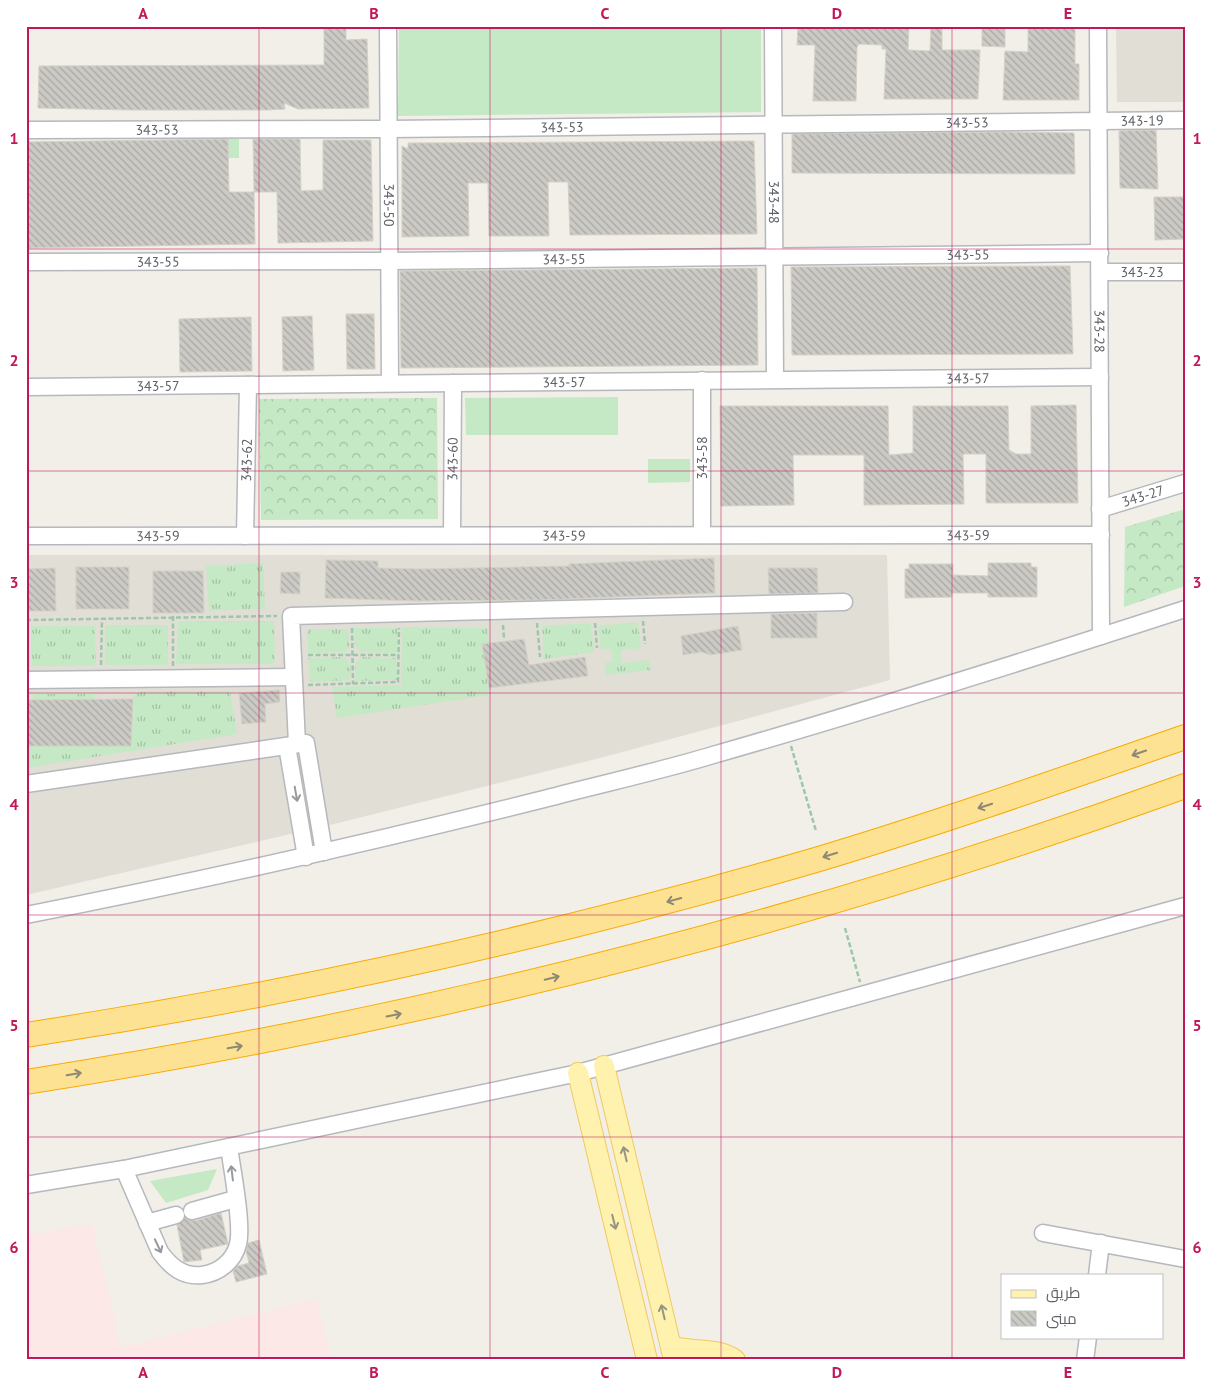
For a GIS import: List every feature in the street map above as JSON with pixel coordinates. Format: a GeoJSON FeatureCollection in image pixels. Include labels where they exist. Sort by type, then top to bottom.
{"type":"FeatureCollection","features":[{"type":"Feature","properties":{"kind":"highway"},"geometry":{"type":"LineString","coordinates":[[26,1035],[136,1018],[360,975],[538,934],[673,900],[924,826],[1185,737]]}},
{"type":"Feature","properties":{"kind":"highway"},"geometry":{"type":"LineString","coordinates":[[26,1082],[142,1064],[317,1032],[620,962],[852,897],[1066,829],[1185,786]]}},
{"type":"Feature","properties":{"kind":"main road"},"geometry":{"type":"LineString","coordinates":[[604,1066],[672,1353],[689,1351],[726,1354],[735,1360]]}},
{"type":"Feature","properties":{"kind":"main road"},"geometry":{"type":"LineString","coordinates":[[578,1073],[645,1359]]}},
{"type":"Feature","properties":{"kind":"street","name":"343-50"},"geometry":{"type":"LineString","coordinates":[[388,26],[390,383]]}},
{"type":"Feature","properties":{"kind":"street","name":"343-48"},"geometry":{"type":"LineString","coordinates":[[773,26],[775,379]]}},
{"type":"Feature","properties":{"kind":"street","name":"343-28"},"geometry":{"type":"LineString","coordinates":[[1098,26],[1101,636]]}},
{"type":"Feature","properties":{"kind":"street","name":"343-19"},"geometry":{"type":"LineString","coordinates":[[1099,122],[1185,120]]}},
{"type":"Feature","properties":{"kind":"street","name":"343-53"},"geometry":{"type":"LineString","coordinates":[[26,130],[388,129],[1099,122]]}},
{"type":"Feature","properties":{"kind":"street","name":"343-55"},"geometry":{"type":"LineString","coordinates":[[26,262],[389,261],[1100,253]]}},
{"type":"Feature","properties":{"kind":"street","name":"343-23"},"geometry":{"type":"LineString","coordinates":[[1100,272],[1185,272]]}},
{"type":"Feature","properties":{"kind":"street","name":"343-57"},"geometry":{"type":"LineString","coordinates":[[26,387],[1100,376]]}},
{"type":"Feature","properties":{"kind":"street","name":"343-58"},"geometry":{"type":"LineString","coordinates":[[702,380],[702,535]]}},
{"type":"Feature","properties":{"kind":"street","name":"343-60"},"geometry":{"type":"LineString","coordinates":[[452,535],[454,383]]}},
{"type":"Feature","properties":{"kind":"street","name":"343-62"},"geometry":{"type":"LineString","coordinates":[[245,536],[248,385]]}},
{"type":"Feature","properties":{"kind":"street","name":"343-27"},"geometry":{"type":"LineString","coordinates":[[1100,509],[1185,483]]}},
{"type":"Feature","properties":{"kind":"street","name":"343-59"},"geometry":{"type":"LineString","coordinates":[[26,536],[1100,535]]}},
{"type":"Feature","properties":{"kind":"street"},"geometry":{"type":"LineString","coordinates":[[306,856],[293,681],[291,616],[844,602]]}},
{"type":"Feature","properties":{"kind":"street"},"geometry":{"type":"LineString","coordinates":[[26,915],[186,884],[324,852],[710,756],[1185,609]]}},
{"type":"Feature","properties":{"kind":"street"},"geometry":{"type":"LineString","coordinates":[[27,680],[293,681]]}},
{"type":"Feature","properties":{"kind":"street"},"geometry":{"type":"LineString","coordinates":[[297,744],[324,852]]}},
{"type":"Feature","properties":{"kind":"street"},"geometry":{"type":"LineString","coordinates":[[26,784],[297,744]]}},
{"type":"Feature","properties":{"kind":"street"},"geometry":{"type":"LineString","coordinates":[[26,1185],[124,1170],[578,1073],[1185,906]]}},
{"type":"Feature","properties":{"kind":"street"},"geometry":{"type":"LineString","coordinates":[[124,1170],[160,1252],[169,1264],[181,1272],[195,1276],[209,1274],[222,1268],[232,1257],[238,1244],[229,1147]]}},
{"type":"Feature","properties":{"kind":"street"},"geometry":{"type":"LineString","coordinates":[[192,1210],[235,1199]]}},
{"type":"Feature","properties":{"kind":"street"},"geometry":{"type":"LineString","coordinates":[[147,1223],[176,1215]]}},
{"type":"Feature","properties":{"kind":"street"},"geometry":{"type":"LineString","coordinates":[[1043,1233],[1185,1258]]}},
{"type":"Feature","properties":{"kind":"street"},"geometry":{"type":"LineString","coordinates":[[1097,1274],[1101,1243]]}},
{"type":"Feature","properties":{"kind":"street"},"geometry":{"type":"LineString","coordinates":[[1085,1360],[1088,1338]]}},
{"type":"Feature","properties":{"kind":"path"},"geometry":{"type":"LineString","coordinates":[[641,607],[645,644]]}},
{"type":"Feature","properties":{"kind":"path"},"geometry":{"type":"LineString","coordinates":[[594,608],[597,648]]}},
{"type":"Feature","properties":{"kind":"path"},"geometry":{"type":"LineString","coordinates":[[536,609],[540,657]]}},
{"type":"Feature","properties":{"kind":"path"},"geometry":{"type":"LineString","coordinates":[[293,681],[353,684],[398,682],[399,612]]}},
{"type":"Feature","properties":{"kind":"path"},"geometry":{"type":"LineString","coordinates":[[351,614],[353,684]]}},
{"type":"Feature","properties":{"kind":"path"},"geometry":{"type":"LineString","coordinates":[[27,680],[27,620],[173,616],[291,616]]}},
{"type":"Feature","properties":{"kind":"path"},"geometry":{"type":"LineString","coordinates":[[173,616],[173,680]]}},
{"type":"Feature","properties":{"kind":"path"},"geometry":{"type":"LineString","coordinates":[[101,680],[102,618]]}},
{"type":"Feature","properties":{"kind":"path"},"geometry":{"type":"LineString","coordinates":[[292,655],[399,655]]}},
{"type":"Feature","properties":{"kind":"path"},"geometry":{"type":"LineString","coordinates":[[787,733],[816,830]]}},
{"type":"Feature","properties":{"kind":"path"},"geometry":{"type":"LineString","coordinates":[[845,928],[864,994]]}},
{"type":"Feature","properties":{"kind":"shaded area"},"geometry":{"type":"Polygon","coordinates":[[[1116,26],[1185,26],[1185,102],[1117,102],[1116,26]]]}},
{"type":"Feature","properties":{"kind":"shaded area"},"geometry":{"type":"Polygon","coordinates":[[[26,555],[887,555],[890,680],[600,758],[338,823],[26,895],[26,555]]]}},
{"type":"Feature","properties":{"kind":"shaded area"},"geometry":{"type":"Polygon","coordinates":[[[92,1224],[121,1347],[317,1299],[331,1360],[26,1360],[26,1235],[92,1224]]]}},
{"type":"Feature","properties":{"kind":"green space"},"geometry":{"type":"Polygon","coordinates":[[[399,26],[761,26],[761,112],[398,116],[399,26]]]}},
{"type":"Feature","properties":{"kind":"green space"},"geometry":{"type":"Polygon","coordinates":[[[228,139],[239,139],[239,158],[228,158],[228,139]]]}},
{"type":"Feature","properties":{"kind":"green space"},"geometry":{"type":"Polygon","coordinates":[[[618,397],[618,435],[466,435],[465,398],[618,397]]]}},
{"type":"Feature","properties":{"kind":"green space"},"geometry":{"type":"Polygon","coordinates":[[[437,398],[438,519],[261,520],[259,399],[437,398]]]}},
{"type":"Feature","properties":{"kind":"green space"},"geometry":{"type":"Polygon","coordinates":[[[648,459],[690,459],[690,482],[648,483],[648,459]]]}},
{"type":"Feature","properties":{"kind":"green space"},"geometry":{"type":"Polygon","coordinates":[[[1185,509],[1185,586],[1124,607],[1125,527],[1185,509]]]}},
{"type":"Feature","properties":{"kind":"green space"},"geometry":{"type":"Polygon","coordinates":[[[263,563],[265,609],[209,611],[206,566],[263,563]]]}},
{"type":"Feature","properties":{"kind":"green space"},"geometry":{"type":"Polygon","coordinates":[[[178,621],[274,621],[275,661],[271,664],[176,664],[178,621]]]}},
{"type":"Feature","properties":{"kind":"green space"},"geometry":{"type":"Polygon","coordinates":[[[638,622],[641,648],[621,650],[622,663],[649,660],[651,670],[606,675],[604,663],[613,662],[611,649],[601,649],[598,626],[638,622]]]}},
{"type":"Feature","properties":{"kind":"green space"},"geometry":{"type":"Polygon","coordinates":[[[591,623],[594,652],[544,659],[542,626],[591,623]]]}},
{"type":"Feature","properties":{"kind":"green space"},"geometry":{"type":"Polygon","coordinates":[[[105,625],[168,625],[168,665],[105,665],[105,625]]]}},
{"type":"Feature","properties":{"kind":"green space"},"geometry":{"type":"Polygon","coordinates":[[[31,626],[95,626],[96,666],[32,666],[31,626]]]}},
{"type":"Feature","properties":{"kind":"green space"},"geometry":{"type":"Polygon","coordinates":[[[402,627],[487,628],[489,643],[482,645],[489,695],[337,718],[332,687],[401,685],[402,627]]]}},
{"type":"Feature","properties":{"kind":"green space"},"geometry":{"type":"Polygon","coordinates":[[[354,628],[397,628],[397,653],[360,652],[355,646],[354,628]]]}},
{"type":"Feature","properties":{"kind":"green space"},"geometry":{"type":"Polygon","coordinates":[[[307,629],[348,629],[350,647],[345,652],[308,653],[307,629]]]}},
{"type":"Feature","properties":{"kind":"green space"},"geometry":{"type":"Polygon","coordinates":[[[345,657],[351,665],[350,680],[310,682],[308,658],[345,657]]]}},
{"type":"Feature","properties":{"kind":"green space"},"geometry":{"type":"Polygon","coordinates":[[[361,657],[396,658],[397,680],[355,681],[355,663],[361,657]]]}},
{"type":"Feature","properties":{"kind":"green space"},"geometry":{"type":"Polygon","coordinates":[[[144,691],[230,691],[237,734],[26,768],[26,746],[58,746],[60,699],[33,700],[33,694],[95,694],[94,700],[67,718],[68,746],[131,746],[133,699],[136,694],[144,691]]]}},
{"type":"Feature","properties":{"kind":"green space"},"geometry":{"type":"Polygon","coordinates":[[[217,1169],[208,1190],[166,1203],[150,1181],[217,1169]]]}},
{"type":"Feature","properties":{"kind":"building"},"geometry":{"type":"Polygon","coordinates":[[[324,26],[346,26],[346,40],[367,39],[369,108],[298,109],[284,103],[285,109],[268,110],[38,108],[39,66],[324,65],[324,26]]]}},
{"type":"Feature","properties":{"kind":"building"},"geometry":{"type":"Polygon","coordinates":[[[798,26],[909,26],[908,50],[930,51],[931,26],[942,26],[942,50],[980,50],[978,99],[884,99],[886,49],[882,49],[882,45],[859,44],[857,47],[856,101],[813,101],[815,45],[797,45],[798,26]]]}},
{"type":"Feature","properties":{"kind":"building"},"geometry":{"type":"Polygon","coordinates":[[[982,26],[1005,26],[1005,47],[982,46],[982,26]]]}},
{"type":"Feature","properties":{"kind":"building"},"geometry":{"type":"Polygon","coordinates":[[[1028,26],[1075,26],[1075,64],[1079,64],[1079,100],[1003,100],[1005,51],[1028,52],[1028,26]]]}},
{"type":"Feature","properties":{"kind":"building"},"geometry":{"type":"Polygon","coordinates":[[[1156,130],[1158,189],[1120,188],[1119,131],[1156,130]]]}},
{"type":"Feature","properties":{"kind":"building"},"geometry":{"type":"Polygon","coordinates":[[[1074,133],[1075,174],[792,173],[792,134],[1074,133]]]}},
{"type":"Feature","properties":{"kind":"building"},"geometry":{"type":"Polygon","coordinates":[[[228,139],[229,192],[254,192],[255,244],[26,248],[26,142],[228,139]]]}},
{"type":"Feature","properties":{"kind":"building"},"geometry":{"type":"Polygon","coordinates":[[[253,139],[300,139],[301,191],[323,190],[323,140],[371,140],[373,241],[278,243],[277,192],[254,192],[253,139]]]}},
{"type":"Feature","properties":{"kind":"building"},"geometry":{"type":"Polygon","coordinates":[[[754,141],[757,234],[570,235],[568,182],[548,182],[549,236],[489,236],[488,183],[468,183],[469,236],[402,237],[402,146],[408,149],[408,143],[754,141]]]}},
{"type":"Feature","properties":{"kind":"building"},"geometry":{"type":"Polygon","coordinates":[[[1154,197],[1185,197],[1185,239],[1155,240],[1154,197]]]}},
{"type":"Feature","properties":{"kind":"building"},"geometry":{"type":"Polygon","coordinates":[[[1070,266],[1073,354],[792,355],[791,267],[1070,266]]]}},
{"type":"Feature","properties":{"kind":"building"},"geometry":{"type":"Polygon","coordinates":[[[757,268],[758,365],[401,368],[400,271],[757,268]]]}},
{"type":"Feature","properties":{"kind":"building"},"geometry":{"type":"Polygon","coordinates":[[[346,314],[374,314],[375,369],[347,369],[346,314]]]}},
{"type":"Feature","properties":{"kind":"building"},"geometry":{"type":"Polygon","coordinates":[[[312,316],[314,370],[283,371],[282,317],[312,316]]]}},
{"type":"Feature","properties":{"kind":"building"},"geometry":{"type":"Polygon","coordinates":[[[251,317],[252,371],[180,372],[179,319],[251,317]]]}},
{"type":"Feature","properties":{"kind":"building"},"geometry":{"type":"Polygon","coordinates":[[[1076,405],[1078,503],[986,503],[986,454],[963,454],[964,504],[864,505],[864,455],[793,455],[794,505],[721,506],[720,406],[888,406],[889,455],[913,453],[913,406],[1008,406],[1009,450],[1016,454],[1031,454],[1031,406],[1076,405]]]}},
{"type":"Feature","properties":{"kind":"building"},"geometry":{"type":"Polygon","coordinates":[[[714,558],[715,593],[541,600],[418,601],[325,598],[326,560],[378,561],[378,568],[419,569],[569,566],[569,564],[714,558]]]}},
{"type":"Feature","properties":{"kind":"building"},"geometry":{"type":"Polygon","coordinates":[[[988,563],[1031,563],[1031,567],[1037,567],[1037,597],[988,597],[988,593],[952,593],[952,597],[905,598],[905,569],[909,569],[909,564],[953,564],[953,575],[988,576],[988,563]]]}},
{"type":"Feature","properties":{"kind":"building"},"geometry":{"type":"Polygon","coordinates":[[[76,567],[129,567],[129,609],[76,609],[76,567]]]}},
{"type":"Feature","properties":{"kind":"building"},"geometry":{"type":"Polygon","coordinates":[[[55,568],[56,611],[26,611],[26,569],[55,568]]]}},
{"type":"Feature","properties":{"kind":"building"},"geometry":{"type":"Polygon","coordinates":[[[768,568],[817,568],[818,593],[769,594],[768,568]]]}},
{"type":"Feature","properties":{"kind":"building"},"geometry":{"type":"Polygon","coordinates":[[[153,571],[203,571],[204,613],[153,613],[153,571]]]}},
{"type":"Feature","properties":{"kind":"building"},"geometry":{"type":"Polygon","coordinates":[[[281,572],[300,572],[300,594],[280,593],[281,572]]]}},
{"type":"Feature","properties":{"kind":"building"},"geometry":{"type":"Polygon","coordinates":[[[817,613],[817,638],[771,638],[771,614],[817,613]]]}},
{"type":"Feature","properties":{"kind":"building"},"geometry":{"type":"Polygon","coordinates":[[[738,626],[742,650],[710,655],[702,652],[683,655],[681,636],[738,626]]]}},
{"type":"Feature","properties":{"kind":"building"},"geometry":{"type":"Polygon","coordinates":[[[524,639],[529,665],[585,657],[588,676],[489,688],[482,644],[524,639]]]}},
{"type":"Feature","properties":{"kind":"building"},"geometry":{"type":"Polygon","coordinates":[[[279,690],[280,702],[265,704],[266,722],[242,724],[239,693],[279,690]]]}},
{"type":"Feature","properties":{"kind":"building"},"geometry":{"type":"Polygon","coordinates":[[[133,699],[131,746],[26,746],[26,700],[133,699]]]}},
{"type":"Feature","properties":{"kind":"building"},"geometry":{"type":"Polygon","coordinates":[[[221,1213],[228,1244],[200,1250],[202,1260],[184,1262],[177,1225],[185,1218],[195,1221],[221,1213]]]}},
{"type":"Feature","properties":{"kind":"building"},"geometry":{"type":"Polygon","coordinates":[[[259,1240],[267,1274],[236,1282],[233,1271],[238,1266],[249,1263],[246,1251],[248,1243],[259,1240]]]}}]}
